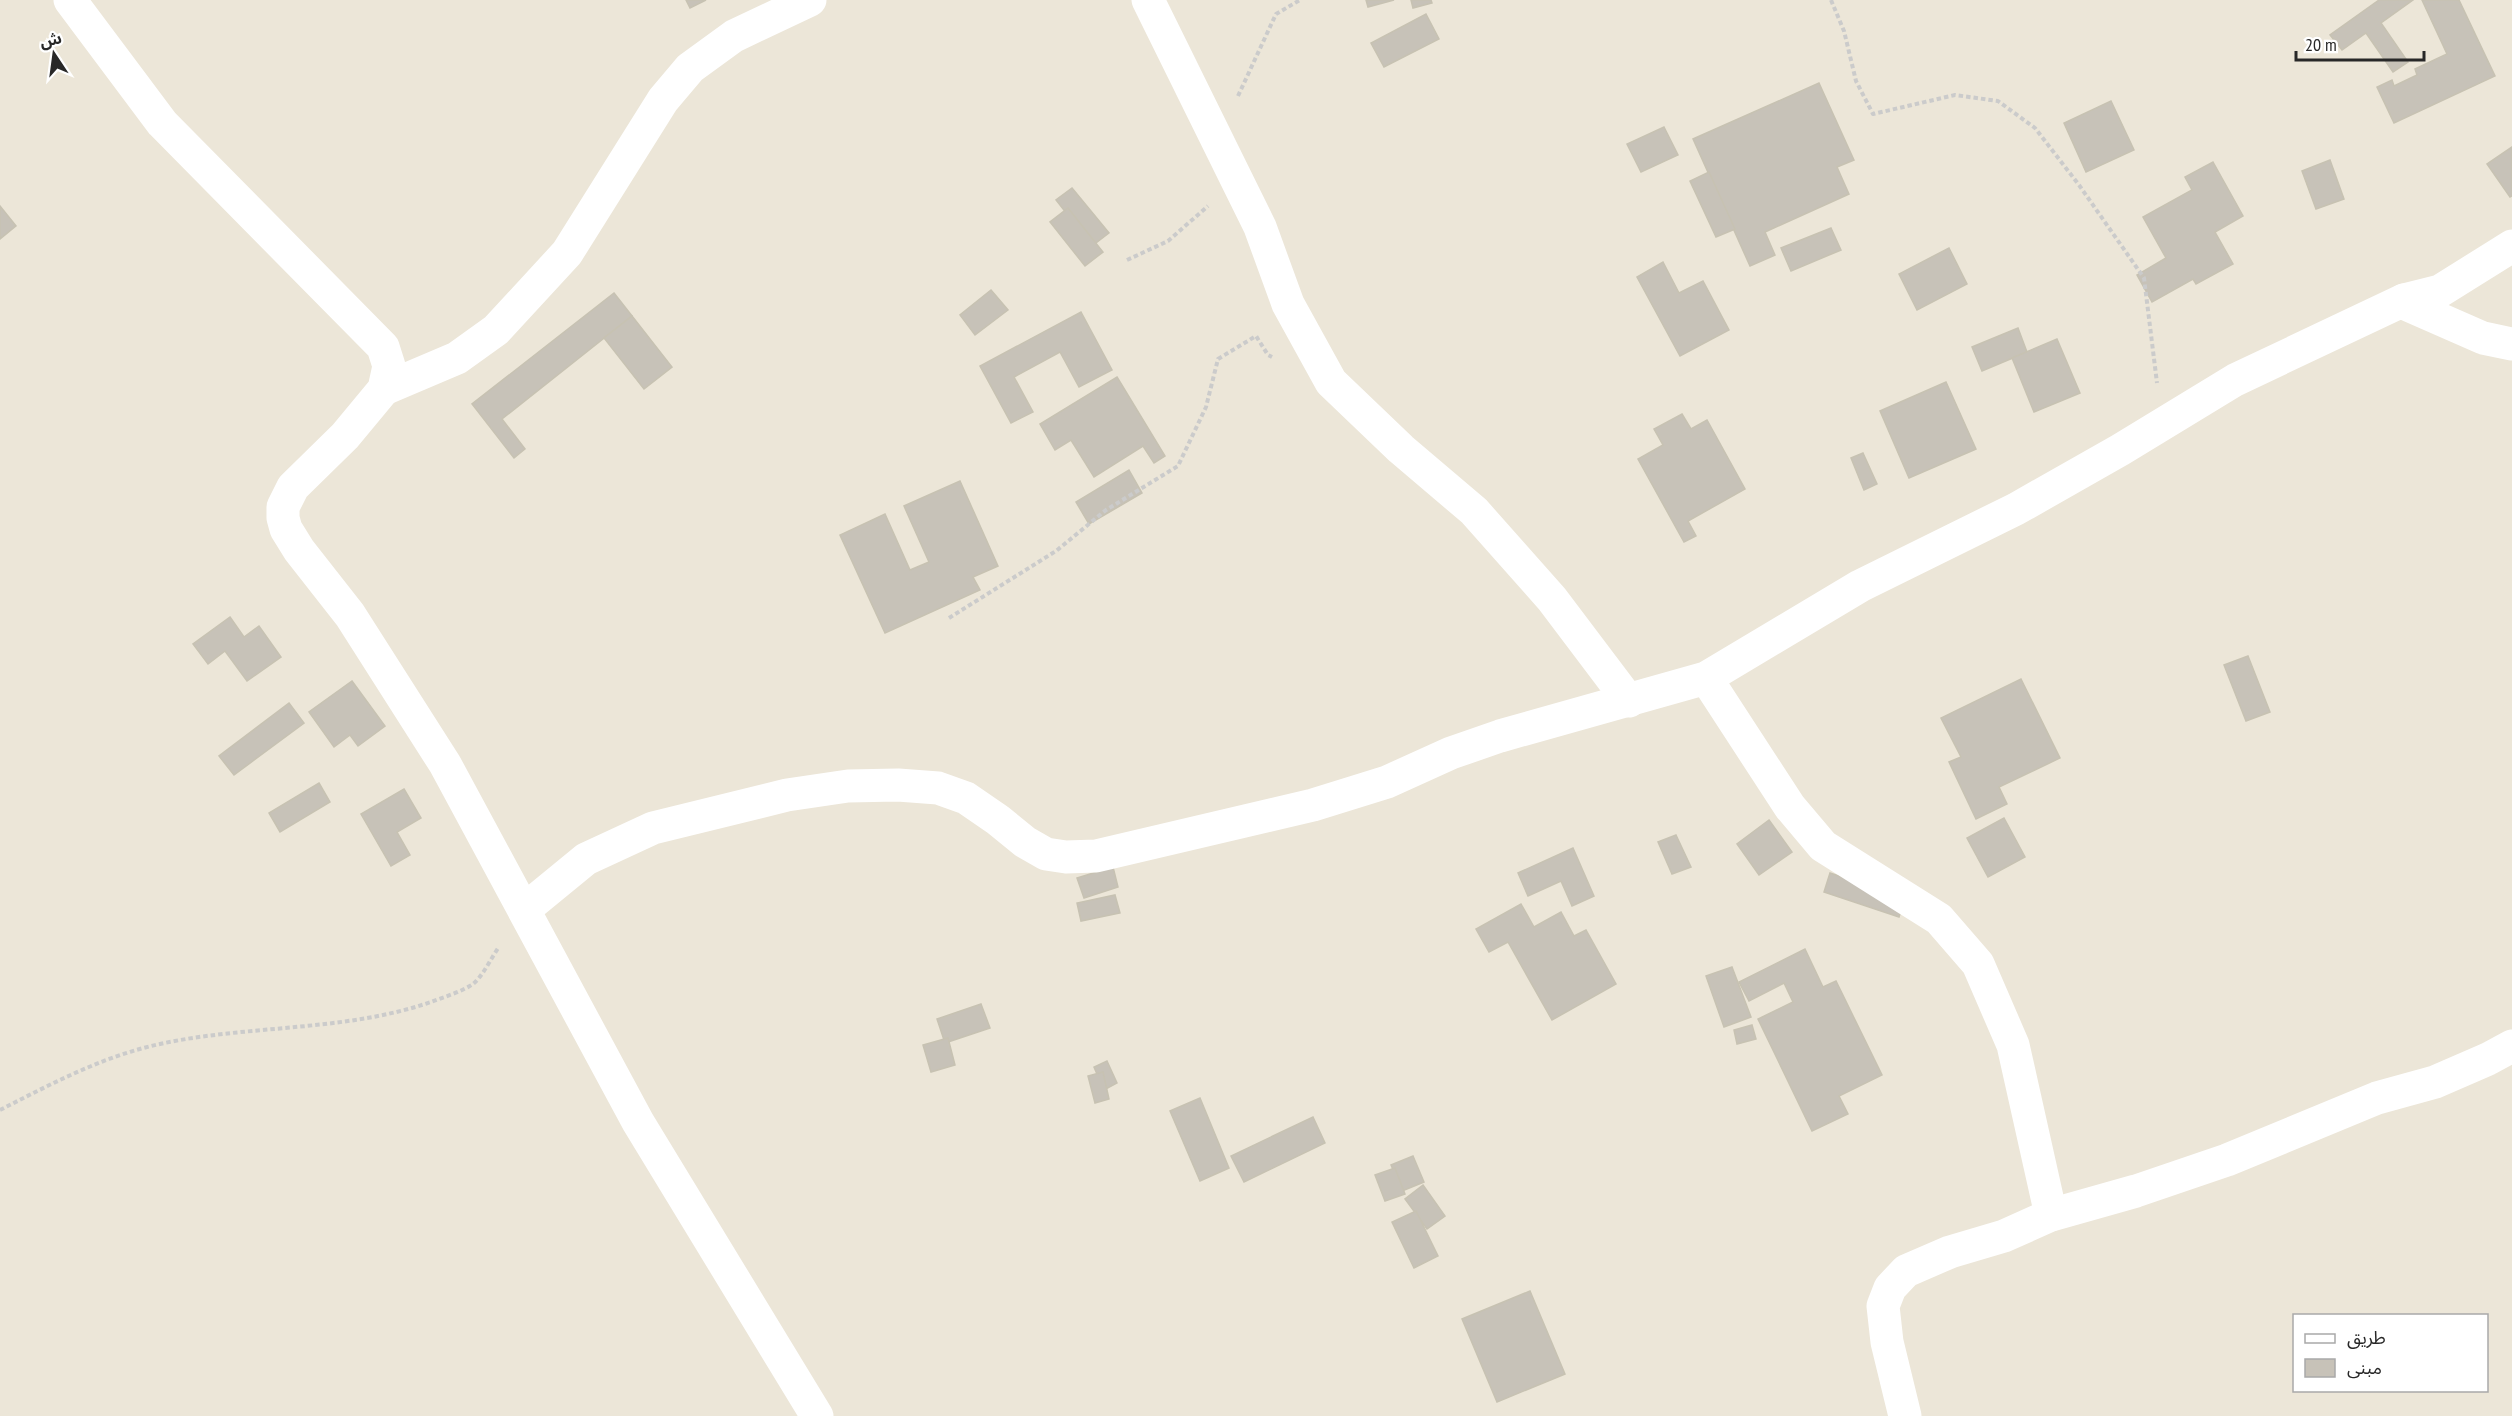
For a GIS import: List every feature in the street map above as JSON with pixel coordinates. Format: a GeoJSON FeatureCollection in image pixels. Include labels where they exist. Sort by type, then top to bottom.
{"type":"FeatureCollection","features":[{"type":"Feature","properties":{"kind":"street"},"geometry":{"type":"LineString","coordinates":[[70,0],[162,123],[352,312],[383,347],[389,366],[384,389]]}},
{"type":"Feature","properties":{"kind":"street"},"geometry":{"type":"LineString","coordinates":[[810,0],[734,36],[690,68],[663,100],[567,253],[496,330],[457,358],[384,389],[345,436],[293,487],[283,507],[283,518],[291,539],[350,615],[445,764],[638,1122],[817,1416]]}},
{"type":"Feature","properties":{"kind":"street"},"geometry":{"type":"LineString","coordinates":[[1148,0],[1260,227],[1288,304],[1331,382],[1401,449],[1474,511],[1552,599],[1629,701]]}},
{"type":"Feature","properties":{"kind":"street"},"geometry":{"type":"LineString","coordinates":[[525,909],[586,859],[653,828],[787,795],[848,786],[898,785],[938,788],[966,798],[1025,842],[1046,854],[1066,857],[1096,856],[1313,805],[1387,782],[1451,753],[1500,736],[1706,678],[1860,586],[2016,509],[2120,450],[2235,380],[2404,300],[2440,291],[2510,252]]}},
{"type":"Feature","properties":{"kind":"street"},"geometry":{"type":"LineString","coordinates":[[2404,300],[2410,306],[2482,338],[2512,344]]}},
{"type":"Feature","properties":{"kind":"street"},"geometry":{"type":"LineString","coordinates":[[1706,678],[1790,807],[1823,846],[1939,919],[1978,964],[2013,1045],[2051,1215]]}},
{"type":"Feature","properties":{"kind":"street"},"geometry":{"type":"LineString","coordinates":[[1905,1416],[1887,1342],[1883,1306],[1890,1288],[1906,1270],[1950,1252],[2004,1236],[2051,1215],[2136,1191],[2226,1160],[2377,1098],[2435,1082],[2512,1046]]}},
{"type":"Feature","properties":{"kind":"path"},"geometry":{"type":"LineString","coordinates":[[1831,0],[1844,31],[1856,81],[1873,114],[1955,95],[1998,101],[2035,128],[2079,185],[2144,278],[2162,423]]}},
{"type":"Feature","properties":{"kind":"path"},"geometry":{"type":"LineString","coordinates":[[949,618],[1056,551],[1106,510],[1178,466],[1206,407],[1218,359],[1256,336],[1268,355],[1331,382]]}},
{"type":"Feature","properties":{"kind":"path"},"geometry":{"type":"LineString","coordinates":[[0,1110],[49,1085],[111,1059],[152,1046],[365,1017],[409,1009],[442,998],[473,984],[525,909]]}},
{"type":"Feature","properties":{"kind":"building"},"geometry":{"type":"Polygon","coordinates":[[[686,0],[706,0],[690,8],[686,0]]]}},
{"type":"Feature","properties":{"kind":"building"},"geometry":{"type":"Polygon","coordinates":[[[1366,0],[1394,0],[1368,7],[1366,0]]]}},
{"type":"Feature","properties":{"kind":"building"},"geometry":{"type":"Polygon","coordinates":[[[1411,0],[1431,0],[1432,3],[1413,8],[1411,0]]]}},
{"type":"Feature","properties":{"kind":"building"},"geometry":{"type":"Polygon","coordinates":[[[2379,0],[2413,0],[2381,23],[2408,62],[2393,72],[2366,33],[2342,50],[2330,35],[2379,0]]]}},
{"type":"Feature","properties":{"kind":"building"},"geometry":{"type":"Polygon","coordinates":[[[2422,0],[2459,0],[2495,76],[2394,123],[2377,87],[2392,80],[2394,86],[2417,75],[2415,69],[2447,54],[2422,0]]]}},
{"type":"Feature","properties":{"kind":"building"},"geometry":{"type":"Polygon","coordinates":[[[1426,14],[1439,39],[1384,67],[1371,43],[1426,14]]]}},
{"type":"Feature","properties":{"kind":"building"},"geometry":{"type":"Polygon","coordinates":[[[1819,83],[1854,160],[1837,167],[1849,194],[1765,232],[1775,255],[1750,266],[1693,139],[1819,83]]]}},
{"type":"Feature","properties":{"kind":"building"},"geometry":{"type":"Polygon","coordinates":[[[2111,101],[2134,150],[2086,172],[2064,123],[2111,101]]]}},
{"type":"Feature","properties":{"kind":"building"},"geometry":{"type":"Polygon","coordinates":[[[1664,127],[1678,155],[1641,172],[1627,144],[1664,127]]]}},
{"type":"Feature","properties":{"kind":"building"},"geometry":{"type":"Polygon","coordinates":[[[2512,147],[2512,196],[2510,197],[2487,164],[2512,147]]]}},
{"type":"Feature","properties":{"kind":"building"},"geometry":{"type":"Polygon","coordinates":[[[2330,160],[2344,199],[2316,209],[2302,171],[2330,160]]]}},
{"type":"Feature","properties":{"kind":"building"},"geometry":{"type":"Polygon","coordinates":[[[2213,162],[2243,216],[2215,232],[2233,264],[2196,284],[2193,279],[2152,302],[2137,275],[2166,258],[2143,217],[2192,190],[2185,177],[2213,162]]]}},
{"type":"Feature","properties":{"kind":"building"},"geometry":{"type":"Polygon","coordinates":[[[1709,172],[1735,229],[1716,237],[1690,181],[1709,172]]]}},
{"type":"Feature","properties":{"kind":"building"},"geometry":{"type":"Polygon","coordinates":[[[1072,188],[1109,233],[1092,246],[1056,200],[1072,188]]]}},
{"type":"Feature","properties":{"kind":"building"},"geometry":{"type":"Polygon","coordinates":[[[0,206],[16,226],[0,239],[0,206]]]}},
{"type":"Feature","properties":{"kind":"building"},"geometry":{"type":"Polygon","coordinates":[[[1068,208],[1103,252],[1085,266],[1050,222],[1068,208]]]}},
{"type":"Feature","properties":{"kind":"building"},"geometry":{"type":"Polygon","coordinates":[[[1831,228],[1841,250],[1791,271],[1781,248],[1831,228]]]}},
{"type":"Feature","properties":{"kind":"building"},"geometry":{"type":"Polygon","coordinates":[[[1949,248],[1967,284],[1917,310],[1899,274],[1949,248]]]}},
{"type":"Feature","properties":{"kind":"building"},"geometry":{"type":"Polygon","coordinates":[[[1663,262],[1679,293],[1703,281],[1729,330],[1680,356],[1637,277],[1663,262]]]}},
{"type":"Feature","properties":{"kind":"building"},"geometry":{"type":"Polygon","coordinates":[[[991,290],[1008,310],[975,335],[960,315],[991,290]]]}},
{"type":"Feature","properties":{"kind":"building"},"geometry":{"type":"Polygon","coordinates":[[[614,293],[632,316],[502,419],[525,449],[514,458],[472,404],[614,293]]]}},
{"type":"Feature","properties":{"kind":"building"},"geometry":{"type":"Polygon","coordinates":[[[1081,312],[1112,370],[1079,387],[1060,352],[1014,377],[1033,412],[1011,423],[980,366],[1081,312]]]}},
{"type":"Feature","properties":{"kind":"building"},"geometry":{"type":"Polygon","coordinates":[[[632,316],[672,367],[644,389],[604,338],[632,316]]]}},
{"type":"Feature","properties":{"kind":"building"},"geometry":{"type":"Polygon","coordinates":[[[2018,328],[2027,352],[1982,371],[1972,347],[2018,328]]]}},
{"type":"Feature","properties":{"kind":"building"},"geometry":{"type":"Polygon","coordinates":[[[2057,339],[2080,393],[2034,412],[2012,358],[2057,339]]]}},
{"type":"Feature","properties":{"kind":"building"},"geometry":{"type":"Polygon","coordinates":[[[1117,377],[1165,456],[1154,463],[1143,446],[1094,477],[1071,440],[1055,450],[1040,424],[1117,377]]]}},
{"type":"Feature","properties":{"kind":"building"},"geometry":{"type":"Polygon","coordinates":[[[1946,382],[1976,449],[1909,478],[1880,411],[1946,382]]]}},
{"type":"Feature","properties":{"kind":"building"},"geometry":{"type":"Polygon","coordinates":[[[1682,414],[1691,429],[1707,420],[1745,489],[1688,521],[1696,536],[1684,542],[1638,459],[1663,445],[1654,429],[1682,414]]]}},
{"type":"Feature","properties":{"kind":"building"},"geometry":{"type":"Polygon","coordinates":[[[1863,453],[1877,484],[1864,490],[1851,458],[1863,453]]]}},
{"type":"Feature","properties":{"kind":"building"},"geometry":{"type":"Polygon","coordinates":[[[1129,470],[1142,493],[1089,524],[1076,502],[1129,470]]]}},
{"type":"Feature","properties":{"kind":"building"},"geometry":{"type":"Polygon","coordinates":[[[960,481],[998,566],[973,577],[980,590],[885,633],[840,535],[885,514],[910,570],[929,562],[904,506],[960,481]]]}},
{"type":"Feature","properties":{"kind":"building"},"geometry":{"type":"Polygon","coordinates":[[[230,617],[244,637],[259,626],[281,657],[247,681],[225,651],[208,664],[193,644],[230,617]]]}},
{"type":"Feature","properties":{"kind":"building"},"geometry":{"type":"Polygon","coordinates":[[[2248,656],[2270,712],[2246,721],[2224,665],[2248,656]]]}},
{"type":"Feature","properties":{"kind":"building"},"geometry":{"type":"Polygon","coordinates":[[[2021,679],[2060,758],[1999,787],[2007,804],[1976,819],[1949,762],[1961,757],[1941,718],[2021,679]]]}},
{"type":"Feature","properties":{"kind":"building"},"geometry":{"type":"Polygon","coordinates":[[[352,681],[385,726],[358,746],[350,735],[334,747],[309,712],[352,681]]]}},
{"type":"Feature","properties":{"kind":"building"},"geometry":{"type":"Polygon","coordinates":[[[289,703],[304,723],[234,775],[219,756],[289,703]]]}},
{"type":"Feature","properties":{"kind":"building"},"geometry":{"type":"Polygon","coordinates":[[[319,783],[330,802],[280,832],[269,813],[319,783]]]}},
{"type":"Feature","properties":{"kind":"building"},"geometry":{"type":"Polygon","coordinates":[[[404,789],[421,818],[397,832],[410,855],[391,866],[361,814],[404,789]]]}},
{"type":"Feature","properties":{"kind":"building"},"geometry":{"type":"Polygon","coordinates":[[[2004,818],[2025,857],[1988,877],[1967,838],[2004,818]]]}},
{"type":"Feature","properties":{"kind":"building"},"geometry":{"type":"Polygon","coordinates":[[[1769,820],[1792,852],[1759,875],[1737,844],[1769,820]]]}},
{"type":"Feature","properties":{"kind":"building"},"geometry":{"type":"Polygon","coordinates":[[[1676,835],[1691,867],[1672,874],[1658,842],[1676,835]]]}},
{"type":"Feature","properties":{"kind":"building"},"geometry":{"type":"Polygon","coordinates":[[[1573,848],[1594,896],[1572,906],[1561,881],[1528,896],[1518,873],[1573,848]]]}},
{"type":"Feature","properties":{"kind":"building"},"geometry":{"type":"Polygon","coordinates":[[[1113,867],[1118,887],[1084,898],[1077,878],[1113,867]]]}},
{"type":"Feature","properties":{"kind":"building"},"geometry":{"type":"Polygon","coordinates":[[[1830,873],[1905,898],[1899,917],[1824,892],[1830,873]]]}},
{"type":"Feature","properties":{"kind":"building"},"geometry":{"type":"Polygon","coordinates":[[[1115,895],[1120,913],[1081,921],[1077,903],[1115,895]]]}},
{"type":"Feature","properties":{"kind":"building"},"geometry":{"type":"Polygon","coordinates":[[[1521,904],[1534,927],[1561,912],[1574,936],[1586,930],[1616,984],[1552,1020],[1508,942],[1489,952],[1476,929],[1521,904]]]}},
{"type":"Feature","properties":{"kind":"building"},"geometry":{"type":"Polygon","coordinates":[[[1805,949],[1823,987],[1836,981],[1882,1075],[1839,1096],[1848,1114],[1812,1131],[1758,1019],[1793,1002],[1784,983],[1749,1001],[1739,982],[1805,949]]]}},
{"type":"Feature","properties":{"kind":"building"},"geometry":{"type":"Polygon","coordinates":[[[1732,967],[1751,1017],[1724,1027],[1706,976],[1732,967]]]}},
{"type":"Feature","properties":{"kind":"building"},"geometry":{"type":"Polygon","coordinates":[[[981,1004],[990,1028],[945,1043],[937,1019],[981,1004]]]}},
{"type":"Feature","properties":{"kind":"building"},"geometry":{"type":"Polygon","coordinates":[[[1752,1025],[1756,1039],[1737,1044],[1734,1030],[1752,1025]]]}},
{"type":"Feature","properties":{"kind":"building"},"geometry":{"type":"Polygon","coordinates":[[[948,1038],[955,1065],[931,1072],[923,1045],[948,1038]]]}},
{"type":"Feature","properties":{"kind":"building"},"geometry":{"type":"Polygon","coordinates":[[[1107,1061],[1117,1083],[1104,1090],[1094,1067],[1107,1061]]]}},
{"type":"Feature","properties":{"kind":"building"},"geometry":{"type":"Polygon","coordinates":[[[1103,1072],[1109,1099],[1095,1103],[1088,1076],[1103,1072]]]}},
{"type":"Feature","properties":{"kind":"building"},"geometry":{"type":"Polygon","coordinates":[[[1200,1098],[1229,1168],[1200,1181],[1170,1111],[1200,1098]]]}},
{"type":"Feature","properties":{"kind":"building"},"geometry":{"type":"Polygon","coordinates":[[[1313,1117],[1325,1143],[1244,1182],[1231,1156],[1313,1117]]]}},
{"type":"Feature","properties":{"kind":"building"},"geometry":{"type":"Polygon","coordinates":[[[1413,1156],[1424,1182],[1402,1191],[1391,1165],[1413,1156]]]}},
{"type":"Feature","properties":{"kind":"building"},"geometry":{"type":"Polygon","coordinates":[[[1395,1168],[1405,1194],[1385,1201],[1375,1175],[1395,1168]]]}},
{"type":"Feature","properties":{"kind":"building"},"geometry":{"type":"Polygon","coordinates":[[[1423,1185],[1445,1216],[1427,1229],[1405,1199],[1423,1185]]]}},
{"type":"Feature","properties":{"kind":"building"},"geometry":{"type":"Polygon","coordinates":[[[1416,1211],[1438,1256],[1414,1268],[1392,1222],[1416,1211]]]}},
{"type":"Feature","properties":{"kind":"building"},"geometry":{"type":"Polygon","coordinates":[[[1530,1291],[1565,1374],[1497,1402],[1462,1319],[1530,1291]]]}}]}
